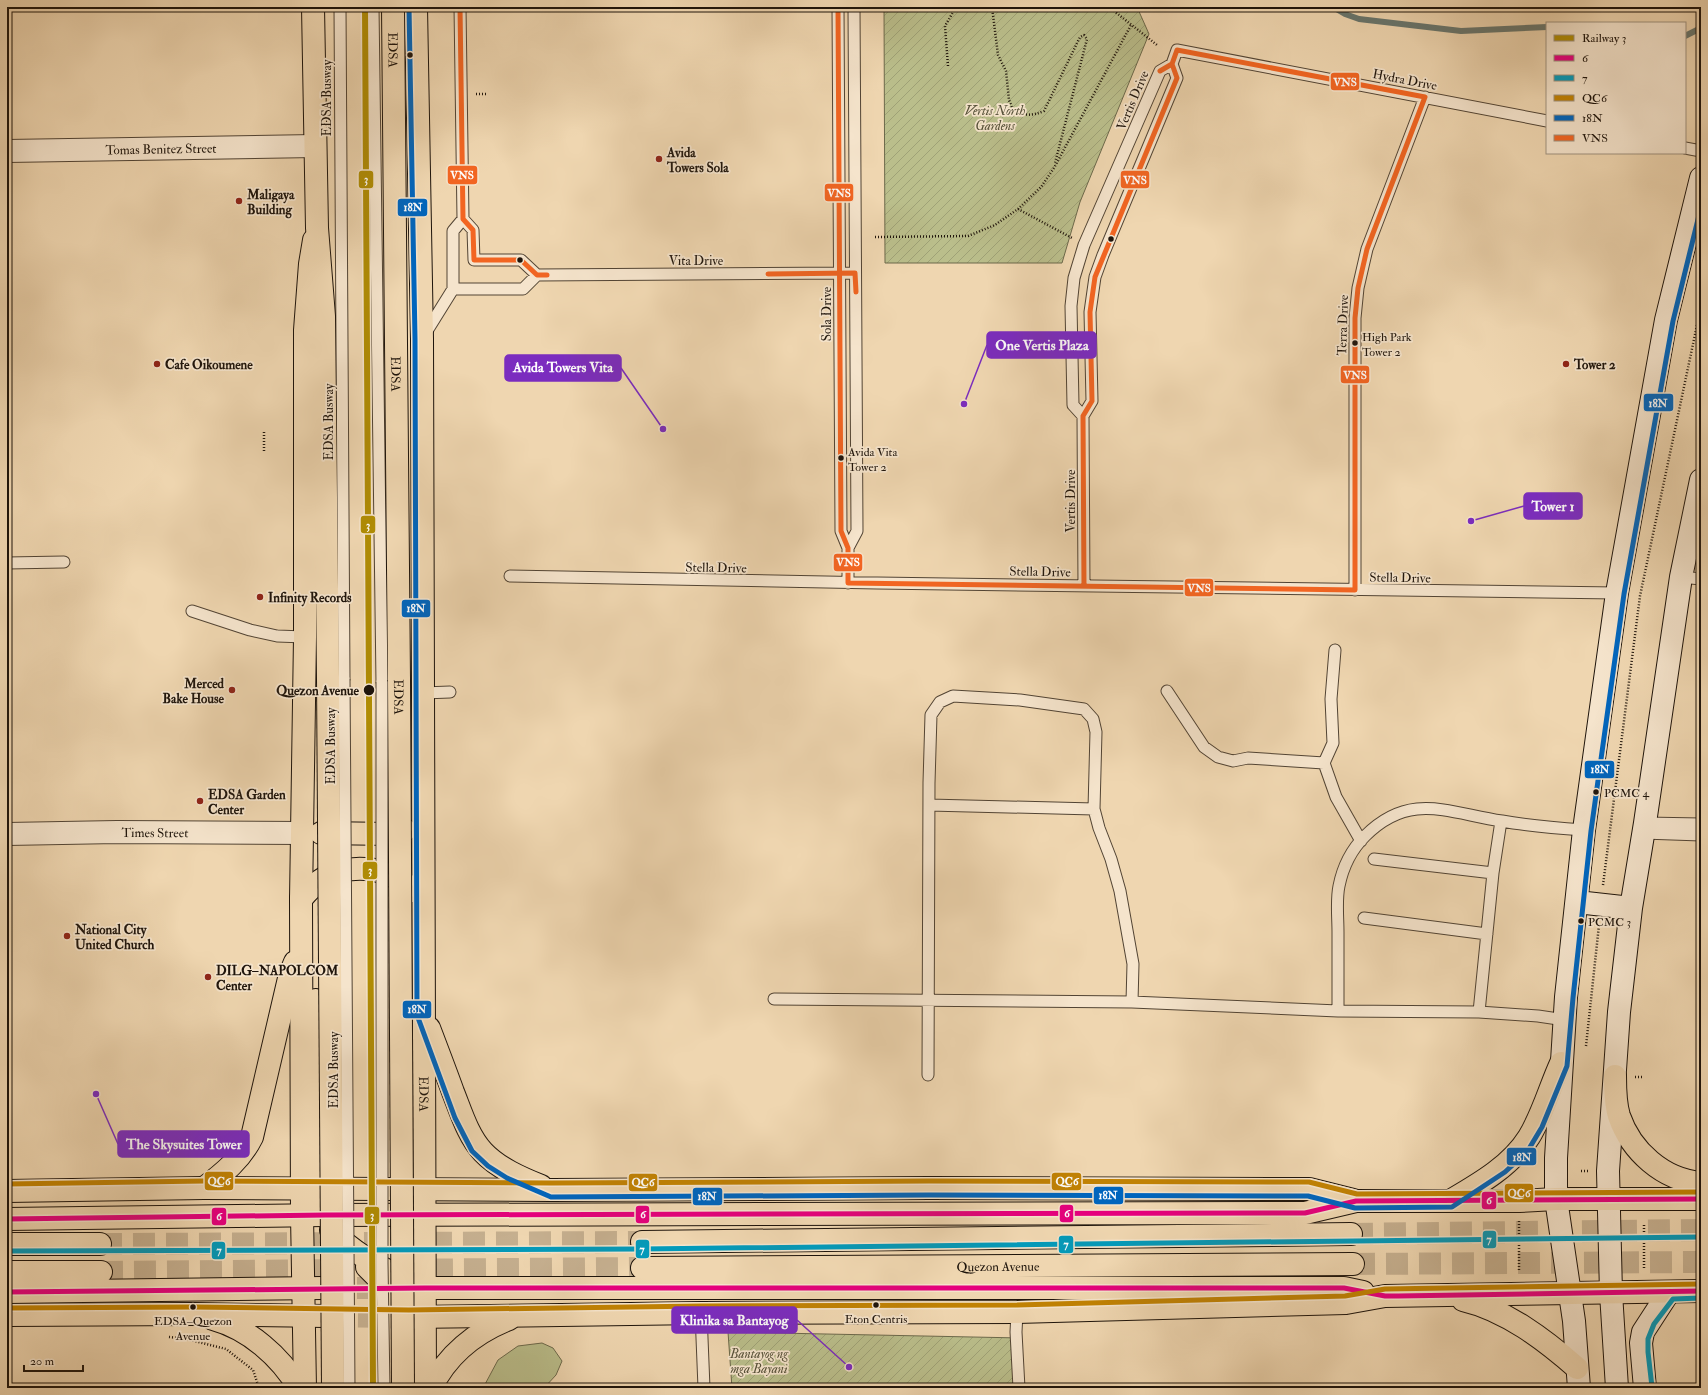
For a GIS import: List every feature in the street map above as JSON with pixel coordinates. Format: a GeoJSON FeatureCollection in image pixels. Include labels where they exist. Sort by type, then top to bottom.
{"type":"FeatureCollection","features":[{"type":"Feature","properties":{"kind":"main road"},"geometry":{"type":"LineString","coordinates":[[314,7],[317,228],[324,316],[336,679],[332,1388]]}},
{"type":"Feature","properties":{"kind":"main road","name":"EDSA"},"geometry":{"type":"LineString","coordinates":[[393,7],[390,681],[403,1388]]}},
{"type":"Feature","properties":{"kind":"main road","name":"EDSA"},"geometry":{"type":"LineString","coordinates":[[416,7],[422,339],[422,901],[425,1288],[411,1317],[425,1388]]}},
{"type":"Feature","properties":{"kind":"main road","name":"Tomas Benitez Street"},"geometry":{"type":"LineString","coordinates":[[7,151],[315,146]]}},
{"type":"Feature","properties":{"kind":"main road"},"geometry":{"type":"LineString","coordinates":[[1578,1378],[1574,1321],[1556,1199],[1556,1158],[1566,997],[1584,830],[1617,593],[1666,320],[1701,178]]}},
{"type":"Feature","properties":{"kind":"main road"},"geometry":{"type":"LineString","coordinates":[[305,1388],[314,1316],[301,899],[305,637],[305,330],[310,264],[317,228]]}},
{"type":"Feature","properties":{"kind":"main road"},"geometry":{"type":"LineString","coordinates":[[1617,1388],[1611,1293],[1608,1172],[1619,1012],[1631,908],[1644,828],[1691,578],[1701,480]]}},
{"type":"Feature","properties":{"kind":"main road"},"geometry":{"type":"LineString","coordinates":[[302,832],[391,834],[402,832],[422,817]]}},
{"type":"Feature","properties":{"kind":"main road","name":"Times Street"},"geometry":{"type":"LineString","coordinates":[[7,834],[116,832],[302,832]]}},
{"type":"Feature","properties":{"kind":"main road"},"geometry":{"type":"LineString","coordinates":[[301,899],[324,878],[338,872],[353,869],[368,869],[383,872],[397,878],[410,887],[422,901]]}},
{"type":"Feature","properties":{"kind":"main road"},"geometry":{"type":"LineString","coordinates":[[1577,902],[1631,908]]}},
{"type":"Feature","properties":{"kind":"main road"},"geometry":{"type":"LineString","coordinates":[[204,1188],[234,1164],[252,1137],[290,974],[302,948]]}},
{"type":"Feature","properties":{"kind":"main road"},"geometry":{"type":"LineString","coordinates":[[424,1014],[462,1116],[478,1147],[492,1160],[511,1172],[552,1190]]}},
{"type":"Feature","properties":{"kind":"main road"},"geometry":{"type":"LineString","coordinates":[[1449,1201],[1502,1167],[1522,1147],[1536,1124],[1561,1063]]}},
{"type":"Feature","properties":{"kind":"main road"},"geometry":{"type":"LineString","coordinates":[[1615,1076],[1616,1101],[1619,1115],[1632,1143],[1651,1163],[1660,1169],[1688,1180],[1701,1183]]}},
{"type":"Feature","properties":{"kind":"main road"},"geometry":{"type":"LineString","coordinates":[[7,1190],[204,1188],[425,1188],[552,1190],[921,1188],[1309,1189],[1356,1201]]}},
{"type":"Feature","properties":{"kind":"main road"},"geometry":{"type":"LineString","coordinates":[[7,1219],[311,1215],[1305,1213],[1356,1201],[1701,1199]]}},
{"type":"Feature","properties":{"kind":"main road"},"geometry":{"type":"LineString","coordinates":[[311,1215],[364,1257],[400,1277],[425,1288]]}},
{"type":"Feature","properties":{"kind":"main road"},"geometry":{"type":"LineString","coordinates":[[311,1215],[328,1233],[379,1278],[411,1317],[410,1388]]}},
{"type":"Feature","properties":{"kind":"main road"},"geometry":{"type":"LineString","coordinates":[[642,1242],[1351,1234]]}},
{"type":"Feature","properties":{"kind":"main road"},"geometry":{"type":"LineString","coordinates":[[7,1244],[100,1244]]}},
{"type":"Feature","properties":{"kind":"main road","name":"Quezon Avenue"},"geometry":{"type":"LineString","coordinates":[[642,1268],[1353,1264]]}},
{"type":"Feature","properties":{"kind":"main road"},"geometry":{"type":"LineString","coordinates":[[7,1272],[101,1272]]}},
{"type":"Feature","properties":{"kind":"main road"},"geometry":{"type":"LineString","coordinates":[[7,1292],[313,1288]]}},
{"type":"Feature","properties":{"kind":"main road","name":"Quezon Avenue"},"geometry":{"type":"LineString","coordinates":[[399,1288],[1344,1288],[1385,1296]]}},
{"type":"Feature","properties":{"kind":"main road","name":"Quezon Avenue"},"geometry":{"type":"LineString","coordinates":[[411,1317],[701,1312],[1017,1312],[1346,1303],[1385,1296],[1701,1291]]}},
{"type":"Feature","properties":{"kind":"main road"},"geometry":{"type":"LineString","coordinates":[[1645,1388],[1642,1348],[1643,1332],[1669,1292]]}},
{"type":"Feature","properties":{"kind":"main road"},"geometry":{"type":"LineString","coordinates":[[1447,1296],[1473,1303],[1525,1327],[1546,1342],[1578,1378]]}},
{"type":"Feature","properties":{"kind":"main road"},"geometry":{"type":"LineString","coordinates":[[7,1315],[194,1314],[314,1316]]}},
{"type":"Feature","properties":{"kind":"main road"},"geometry":{"type":"LineString","coordinates":[[194,1314],[224,1322],[255,1339],[283,1365],[299,1388]]}},
{"type":"Feature","properties":{"kind":"main road"},"geometry":{"type":"LineString","coordinates":[[431,1388],[444,1367],[467,1342],[490,1327],[515,1316]]}},
{"type":"Feature","properties":{"kind":"lane","name":"EDSA Busway"},"geometry":{"type":"LineString","coordinates":[[340,7],[336,679],[349,1388]]}},
{"type":"Feature","properties":{"kind":"lane"},"geometry":{"type":"LineString","coordinates":[[374,7],[390,681],[382,1263],[384,1388]]}},
{"type":"Feature","properties":{"kind":"lane"},"geometry":{"type":"LineString","coordinates":[[422,339],[453,289],[453,231],[463,219],[460,7]]}},
{"type":"Feature","properties":{"kind":"lane","name":"Sola Drive"},"geometry":{"type":"LineString","coordinates":[[838,7],[841,530],[848,548],[848,583]]}},
{"type":"Feature","properties":{"kind":"lane","name":"Sola Drive"},"geometry":{"type":"LineString","coordinates":[[848,548],[857,532],[854,7]]}},
{"type":"Feature","properties":{"kind":"lane","name":"Hydra Drive"},"geometry":{"type":"LineString","coordinates":[[1172,64],[1177,50],[1546,120]]}},
{"type":"Feature","properties":{"kind":"lane","name":"Vertis Drive"},"geometry":{"type":"LineString","coordinates":[[1083,416],[1073,405],[1071,328],[1074,278],[1084,245],[1160,71],[1172,64],[1177,78],[1095,277],[1090,312],[1092,401],[1083,416],[1084,586]]}},
{"type":"Feature","properties":{"kind":"lane","name":"Terra Drive"},"geometry":{"type":"LineString","coordinates":[[1355,590],[1355,318],[1358,288],[1370,240],[1425,97]]}},
{"type":"Feature","properties":{"kind":"lane"},"geometry":{"type":"LineString","coordinates":[[1686,148],[1701,151]]}},
{"type":"Feature","properties":{"kind":"lane"},"geometry":{"type":"LineString","coordinates":[[453,289],[523,288],[537,275],[521,260],[474,260],[473,230],[463,219]]}},
{"type":"Feature","properties":{"kind":"lane","name":"Vita Drive"},"geometry":{"type":"LineString","coordinates":[[537,275],[855,273]]}},
{"type":"Feature","properties":{"kind":"lane"},"geometry":{"type":"LineString","coordinates":[[7,563],[64,562]]}},
{"type":"Feature","properties":{"kind":"lane","name":"Stella Drive"},"geometry":{"type":"LineString","coordinates":[[510,576],[848,583],[1617,593]]}},
{"type":"Feature","properties":{"kind":"lane"},"geometry":{"type":"LineString","coordinates":[[192,611],[250,630],[278,636],[305,637]]}},
{"type":"Feature","properties":{"kind":"lane"},"geometry":{"type":"LineString","coordinates":[[1335,650],[1331,699],[1333,743],[1324,763],[1336,797],[1361,841]]}},
{"type":"Feature","properties":{"kind":"lane"},"geometry":{"type":"LineString","coordinates":[[1167,691],[1204,747],[1218,757],[1233,761],[1248,758],[1324,763]]}},
{"type":"Feature","properties":{"kind":"lane"},"geometry":{"type":"LineString","coordinates":[[422,693],[450,692]]}},
{"type":"Feature","properties":{"kind":"lane"},"geometry":{"type":"LineString","coordinates":[[928,1075],[932,715],[940,702],[953,696],[1020,700],[1084,709],[1093,719],[1096,732],[1094,748],[1094,809],[1099,828],[1113,865],[1121,897],[1133,964],[1132,1002]]}},
{"type":"Feature","properties":{"kind":"lane"},"geometry":{"type":"LineString","coordinates":[[930,805],[1094,809]]}},
{"type":"Feature","properties":{"kind":"lane"},"geometry":{"type":"LineString","coordinates":[[1338,1011],[1339,888],[1343,867],[1361,841],[1372,829],[1392,815],[1419,808],[1451,811],[1501,821],[1550,828],[1584,830]]}},
{"type":"Feature","properties":{"kind":"lane"},"geometry":{"type":"LineString","coordinates":[[1479,1012],[1493,873],[1501,821]]}},
{"type":"Feature","properties":{"kind":"lane"},"geometry":{"type":"LineString","coordinates":[[1644,828],[1701,824]]}},
{"type":"Feature","properties":{"kind":"lane"},"geometry":{"type":"LineString","coordinates":[[1644,828],[1701,835]]}},
{"type":"Feature","properties":{"kind":"lane"},"geometry":{"type":"LineString","coordinates":[[1374,859],[1493,873]]}},
{"type":"Feature","properties":{"kind":"lane"},"geometry":{"type":"LineString","coordinates":[[1364,918],[1487,934]]}},
{"type":"Feature","properties":{"kind":"lane"},"geometry":{"type":"LineString","coordinates":[[774,999],[1132,1002],[1338,1011],[1479,1012],[1538,1016],[1565,1020]]}},
{"type":"Feature","properties":{"kind":"lane"},"geometry":{"type":"LineString","coordinates":[[701,1312],[704,1388]]}},
{"type":"Feature","properties":{"kind":"lane"},"geometry":{"type":"LineString","coordinates":[[1017,1312],[1016,1332],[1018,1388]]}},
{"type":"Feature","properties":{"kind":"path"},"geometry":{"type":"LineString","coordinates":[[948,66],[944,26],[956,7]]}},
{"type":"Feature","properties":{"kind":"path"},"geometry":{"type":"LineString","coordinates":[[992,7],[998,55],[1006,71],[1010,100],[1013,110],[1022,115],[1034,115],[1044,111],[1080,36],[1084,35],[1087,39],[1054,168]]}},
{"type":"Feature","properties":{"kind":"path"},"geometry":{"type":"LineString","coordinates":[[1109,7],[1157,45]]}},
{"type":"Feature","properties":{"kind":"path"},"geometry":{"type":"LineString","coordinates":[[875,237],[968,236],[995,225],[1018,208],[1040,187],[1054,168],[1132,25]]}},
{"type":"Feature","properties":{"kind":"path"},"geometry":{"type":"LineString","coordinates":[[1018,208],[1084,245]]}},
{"type":"Feature","properties":{"kind":"path"},"geometry":{"type":"LineString","coordinates":[[1585,1052],[1601,904],[1640,596],[1701,306]]}},
{"type":"Feature","properties":{"kind":"path"},"geometry":{"type":"LineString","coordinates":[[264,432],[264,451]]}},
{"type":"Feature","properties":{"kind":"path"},"geometry":{"type":"LineString","coordinates":[[1519,1218],[1519,1272]]}},
{"type":"Feature","properties":{"kind":"path"},"geometry":{"type":"LineString","coordinates":[[1644,1225],[1644,1269]]}},
{"type":"Feature","properties":{"kind":"path"},"geometry":{"type":"LineString","coordinates":[[166,1336],[187,1339],[226,1349],[253,1370],[259,1388]]}},
{"type":"Feature","properties":{"kind":"green space","name":"Vertis North Gardens"},"geometry":{"type":"Polygon","coordinates":[[[884,7],[1137,7],[1149,34],[1080,202],[1062,263],[885,263],[884,7]]]}},
{"type":"Feature","properties":{"kind":"green space","name":"Bantayog ng mga Bayani"},"geometry":{"type":"Polygon","coordinates":[[[728,1332],[1021,1338],[1024,1388],[732,1388],[728,1332]]]}},
{"type":"Feature","properties":{"kind":"green space"},"geometry":{"type":"Polygon","coordinates":[[[542,1343],[553,1348],[562,1361],[556,1375],[544,1388],[483,1388],[498,1360],[518,1346],[542,1343]]]}},
{"type":"Feature","properties":{"kind":"waterway"},"geometry":{"type":"LineString","coordinates":[[1333,7],[1345,14],[1359,19],[1461,31],[1546,27]]}},
{"type":"Feature","properties":{"kind":"waterway"},"geometry":{"type":"LineString","coordinates":[[1686,36],[1701,28]]}},
{"type":"Feature","properties":{"kind":"tunnel"},"geometry":{"type":"LineString","coordinates":[[1351,1234],[1701,1230]]}},
{"type":"Feature","properties":{"kind":"tunnel"},"geometry":{"type":"LineString","coordinates":[[100,1244],[642,1242]]}},
{"type":"Feature","properties":{"kind":"tunnel"},"geometry":{"type":"LineString","coordinates":[[1353,1264],[1701,1262]]}},
{"type":"Feature","properties":{"kind":"tunnel"},"geometry":{"type":"LineString","coordinates":[[101,1272],[642,1268]]}},
{"type":"Feature","properties":{"kind":"tunnel"},"geometry":{"type":"LineString","coordinates":[[324,1288],[399,1288]]}},
{"type":"Feature","properties":{"kind":"tunnel"},"geometry":{"type":"LineString","coordinates":[[325,1316],[399,1317]]}},
{"type":"Feature","properties":{"kind":"rail line","name":"3"},"geometry":{"type":"LineString","coordinates":[[365,7],[373,1388]]}},
{"type":"Feature","properties":{"kind":"transit line","name":"18N"},"geometry":{"type":"LineString","coordinates":[[409,7],[415,339],[417,1015],[455,1118],[472,1151],[488,1166],[507,1178],[551,1197],[929,1195],[1308,1196],[1355,1208],[1452,1207],[1505,1172],[1527,1152],[1542,1127],[1567,1066],[1591,831],[1624,594],[1673,321],[1701,207]]}},
{"type":"Feature","properties":{"kind":"transit line","name":"VNS"},"geometry":{"type":"LineString","coordinates":[[460,7],[463,219],[473,230],[474,260],[521,260],[537,275],[547,275]]}},
{"type":"Feature","properties":{"kind":"transit line","name":"VNS"},"geometry":{"type":"LineString","coordinates":[[838,7],[841,531],[848,548],[848,583],[1355,590],[1355,318],[1358,288],[1367,249],[1425,97],[1177,50],[1172,64]]}},
{"type":"Feature","properties":{"kind":"transit line","name":"VNS"},"geometry":{"type":"LineString","coordinates":[[1084,586],[1083,416],[1092,401],[1090,312],[1095,277],[1177,78],[1172,64],[1160,71]]}},
{"type":"Feature","properties":{"kind":"transit line","name":"VNS"},"geometry":{"type":"LineString","coordinates":[[768,274],[855,273],[856,292]]}},
{"type":"Feature","properties":{"kind":"transit line","name":"QC6"},"geometry":{"type":"LineString","coordinates":[[7,1184],[204,1181],[552,1183],[929,1181],[1309,1182],[1357,1194],[1701,1192]]}},
{"type":"Feature","properties":{"kind":"transit line","name":"6"},"geometry":{"type":"LineString","coordinates":[[7,1219],[325,1215],[1305,1213],[1356,1201],[1701,1199]]}},
{"type":"Feature","properties":{"kind":"transit line","name":"7"},"geometry":{"type":"LineString","coordinates":[[7,1251],[642,1249],[1701,1237]]}},
{"type":"Feature","properties":{"kind":"transit line","name":"QC6"},"geometry":{"type":"LineString","coordinates":[[7,1308],[194,1307],[409,1310],[701,1306],[1017,1305],[1345,1296],[1385,1289],[1701,1284]]}},
{"type":"Feature","properties":{"kind":"transit line","name":"6"},"geometry":{"type":"LineString","coordinates":[[7,1292],[425,1288],[1344,1288],[1385,1296],[1398,1296],[1701,1291]]}},
{"type":"Feature","properties":{"kind":"transit line","name":"7"},"geometry":{"type":"LineString","coordinates":[[1652,1387],[1648,1339],[1654,1324],[1673,1299],[1701,1298]]}},
{"type":"Feature","properties":{"kind":"place","name":"Avida Towers Sola"},"geometry":{"type":"Point","coordinates":[659,159]}},
{"type":"Feature","properties":{"kind":"place","name":"Maligaya Building"},"geometry":{"type":"Point","coordinates":[239,201]}},
{"type":"Feature","properties":{"kind":"place","name":"High Park Tower 2"},"geometry":{"type":"Point","coordinates":[1355,343]}},
{"type":"Feature","properties":{"kind":"place","name":"Cafe Oikoumene"},"geometry":{"type":"Point","coordinates":[157,364]}},
{"type":"Feature","properties":{"kind":"place","name":"Tower 2"},"geometry":{"type":"Point","coordinates":[1566,364]}},
{"type":"Feature","properties":{"kind":"place","name":"One Vertis Plaza"},"geometry":{"type":"Point","coordinates":[964,404]}},
{"type":"Feature","properties":{"kind":"place","name":"Avida Towers Vita"},"geometry":{"type":"Point","coordinates":[663,429]}},
{"type":"Feature","properties":{"kind":"place","name":"Avida Vita Tower 2"},"geometry":{"type":"Point","coordinates":[841,458]}},
{"type":"Feature","properties":{"kind":"place","name":"Tower 1"},"geometry":{"type":"Point","coordinates":[1471,521]}},
{"type":"Feature","properties":{"kind":"place","name":"Infinity Records"},"geometry":{"type":"Point","coordinates":[260,597]}},
{"type":"Feature","properties":{"kind":"place","name":"Merced Bake House"},"geometry":{"type":"Point","coordinates":[232,690]}},
{"type":"Feature","properties":{"kind":"place","name":"Quezon Avenue"},"geometry":{"type":"Point","coordinates":[369,690]}},
{"type":"Feature","properties":{"kind":"place","name":"PCMC 4"},"geometry":{"type":"Point","coordinates":[1596,792]}},
{"type":"Feature","properties":{"kind":"place","name":"EDSA Garden Center"},"geometry":{"type":"Point","coordinates":[200,801]}},
{"type":"Feature","properties":{"kind":"place","name":"PCMC 3"},"geometry":{"type":"Point","coordinates":[1581,921]}},
{"type":"Feature","properties":{"kind":"place","name":"National City United Church"},"geometry":{"type":"Point","coordinates":[67,936]}},
{"type":"Feature","properties":{"kind":"place","name":"DILG–NAPOLCOM Center"},"geometry":{"type":"Point","coordinates":[208,977]}},
{"type":"Feature","properties":{"kind":"place","name":"The Skysuites Tower"},"geometry":{"type":"Point","coordinates":[96,1094]}},
{"type":"Feature","properties":{"kind":"place","name":"Eton Centris"},"geometry":{"type":"Point","coordinates":[876,1305]}},
{"type":"Feature","properties":{"kind":"place","name":"EDSA–Quezon Avenue"},"geometry":{"type":"Point","coordinates":[193,1307]}},
{"type":"Feature","properties":{"kind":"place","name":"Klinika sa Bantayog"},"geometry":{"type":"Point","coordinates":[849,1367]}}]}
